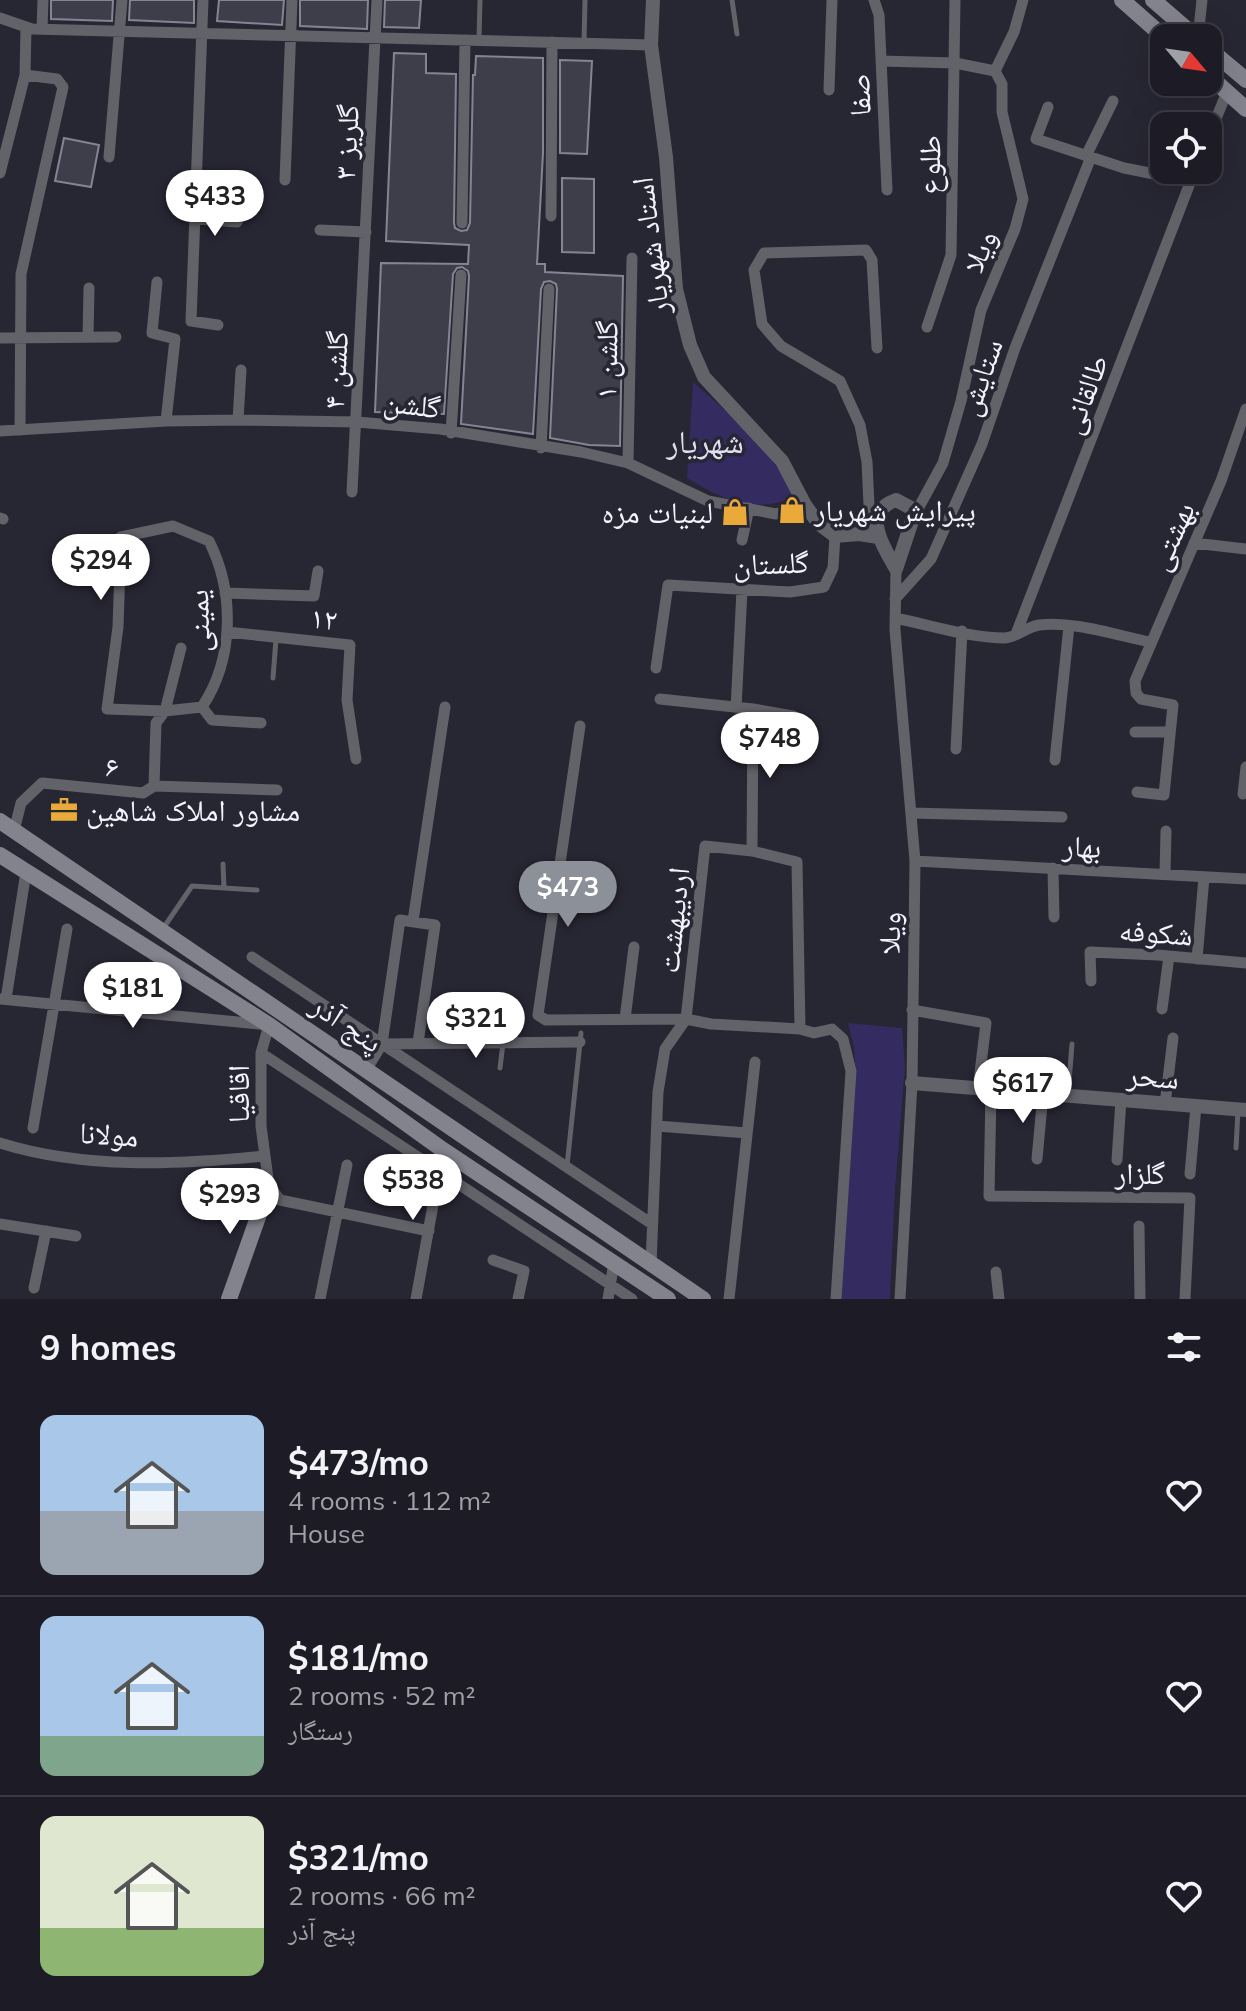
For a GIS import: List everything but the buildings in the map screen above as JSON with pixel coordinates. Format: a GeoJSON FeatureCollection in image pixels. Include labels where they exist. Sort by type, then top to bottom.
{"type":"FeatureCollection","features":[{"type":"Feature","properties":{"kind":"main road"},"geometry":{"type":"LineString","coordinates":[[1122,0],[1150,25]]}},
{"type":"Feature","properties":{"kind":"main road"},"geometry":{"type":"LineString","coordinates":[[1153,0],[1181,24]]}},
{"type":"Feature","properties":{"kind":"main road"},"geometry":{"type":"LineString","coordinates":[[1222,60],[1246,80]]}},
{"type":"Feature","properties":{"kind":"main road"},"geometry":{"type":"LineString","coordinates":[[1222,88],[1246,109]]}},
{"type":"Feature","properties":{"kind":"main road","name":"پنج آذر"},"geometry":{"type":"LineString","coordinates":[[7,826],[703,1299]]}},
{"type":"Feature","properties":{"kind":"main road","name":"پنج آذر"},"geometry":{"type":"LineString","coordinates":[[0,855],[269,1025],[443,1150],[668,1299]]}},
{"type":"Feature","properties":{"kind":"main road"},"geometry":{"type":"LineString","coordinates":[[339,1078],[351,1060]]}},
{"type":"Feature","properties":{"kind":"main road"},"geometry":{"type":"LineString","coordinates":[[376,1103],[389,1085]]}},
{"type":"Feature","properties":{"kind":"main road"},"geometry":{"type":"LineString","coordinates":[[229,1299],[269,1186]]}},
{"type":"Feature","properties":{"kind":"street"},"geometry":{"type":"LineString","coordinates":[[42,29],[43,0]]}},
{"type":"Feature","properties":{"kind":"street"},"geometry":{"type":"LineString","coordinates":[[109,157],[122,0]]}},
{"type":"Feature","properties":{"kind":"street"},"geometry":{"type":"LineString","coordinates":[[203,0],[191,321],[218,325]]}},
{"type":"Feature","properties":{"kind":"street"},"geometry":{"type":"LineString","coordinates":[[285,180],[292,0]]}},
{"type":"Feature","properties":{"kind":"street","name":"گلریز ۳"},"geometry":{"type":"LineString","coordinates":[[365,250],[377,0]]}},
{"type":"Feature","properties":{"kind":"street","name":"استاد شهریار"},"geometry":{"type":"LineString","coordinates":[[653,0],[651,45],[666,157],[676,289],[690,345],[704,377],[782,461],[805,505],[819,524],[835,536]]}},
{"type":"Feature","properties":{"kind":"street"},"geometry":{"type":"LineString","coordinates":[[829,90],[832,0]]}},
{"type":"Feature","properties":{"kind":"street","name":"صفا"},"geometry":{"type":"LineString","coordinates":[[874,0],[879,15],[887,190]]}},
{"type":"Feature","properties":{"kind":"street","name":"طلوع"},"geometry":{"type":"LineString","coordinates":[[927,327],[951,255],[955,0]]}},
{"type":"Feature","properties":{"kind":"street"},"geometry":{"type":"LineString","coordinates":[[881,61],[955,63],[995,71],[1014,32],[1023,0]]}},
{"type":"Feature","properties":{"kind":"street"},"geometry":{"type":"LineString","coordinates":[[1199,24],[1202,0]]}},
{"type":"Feature","properties":{"kind":"street"},"geometry":{"type":"LineString","coordinates":[[0,18],[26,28],[42,29],[651,45]]}},
{"type":"Feature","properties":{"kind":"street"},"geometry":{"type":"LineString","coordinates":[[0,173],[25,75],[26,28]]}},
{"type":"Feature","properties":{"kind":"street"},"geometry":{"type":"LineString","coordinates":[[462,223],[465,40]]}},
{"type":"Feature","properties":{"kind":"street"},"geometry":{"type":"LineString","coordinates":[[551,216],[552,42]]}},
{"type":"Feature","properties":{"kind":"street","name":"ویلا"},"geometry":{"type":"LineString","coordinates":[[913,518],[943,463],[961,401],[981,310],[1015,229],[1023,199],[1002,112],[1002,84],[995,71]]}},
{"type":"Feature","properties":{"kind":"street"},"geometry":{"type":"LineString","coordinates":[[20,430],[21,274],[63,87],[57,79],[25,75]]}},
{"type":"Feature","properties":{"kind":"street"},"geometry":{"type":"LineString","coordinates":[[1219,112],[1227,92]]}},
{"type":"Feature","properties":{"kind":"street","name":"ستایش"},"geometry":{"type":"LineString","coordinates":[[895,599],[931,559],[976,458],[1015,348],[1113,101]]}},
{"type":"Feature","properties":{"kind":"street"},"geometry":{"type":"LineString","coordinates":[[1048,107],[1036,139],[1124,168],[1150,171]]}},
{"type":"Feature","properties":{"kind":"street","name":"طالقانی"},"geometry":{"type":"LineString","coordinates":[[1016,634],[1189,184]]}},
{"type":"Feature","properties":{"kind":"street"},"geometry":{"type":"LineString","coordinates":[[195,219],[237,222]]}},
{"type":"Feature","properties":{"kind":"street"},"geometry":{"type":"LineString","coordinates":[[320,230],[366,232]]}},
{"type":"Feature","properties":{"kind":"street","name":"گلشن ۴"},"geometry":{"type":"LineString","coordinates":[[352,492],[365,250]]}},
{"type":"Feature","properties":{"kind":"street"},"geometry":{"type":"LineString","coordinates":[[877,348],[872,260],[866,250],[764,253],[754,270],[762,324],[781,346],[840,381],[860,425],[867,462],[872,536],[896,569]]}},
{"type":"Feature","properties":{"kind":"street","name":"گلشن ۱"},"geometry":{"type":"LineString","coordinates":[[628,463],[632,258]]}},
{"type":"Feature","properties":{"kind":"street"},"geometry":{"type":"LineString","coordinates":[[451,433],[461,275]]}},
{"type":"Feature","properties":{"kind":"street"},"geometry":{"type":"LineString","coordinates":[[157,282],[152,333],[175,339],[166,421]]}},
{"type":"Feature","properties":{"kind":"street"},"geometry":{"type":"LineString","coordinates":[[88,337],[89,288]]}},
{"type":"Feature","properties":{"kind":"street"},"geometry":{"type":"LineString","coordinates":[[541,448],[549,289]]}},
{"type":"Feature","properties":{"kind":"street"},"geometry":{"type":"LineString","coordinates":[[0,338],[116,337]]}},
{"type":"Feature","properties":{"kind":"street"},"geometry":{"type":"LineString","coordinates":[[238,420],[241,370]]}},
{"type":"Feature","properties":{"kind":"street","name":"بهشتی"},"geometry":{"type":"LineString","coordinates":[[1170,732],[1173,705],[1141,699],[1136,693],[1135,681],[1221,481],[1246,409]]}},
{"type":"Feature","properties":{"kind":"street","name":"گلشن"},"geometry":{"type":"LineString","coordinates":[[0,431],[238,420],[357,422],[440,429],[541,448],[581,452],[628,463],[708,501],[776,514],[805,505]]}},
{"type":"Feature","properties":{"kind":"street"},"geometry":{"type":"LineString","coordinates":[[872,536],[879,512],[886,503],[896,500],[911,508],[913,518],[896,569]]}},
{"type":"Feature","properties":{"kind":"street"},"geometry":{"type":"LineString","coordinates":[[742,540],[749,508]]}},
{"type":"Feature","properties":{"kind":"street","name":"یمینی"},"geometry":{"type":"LineString","coordinates":[[165,711],[107,709],[118,627],[121,537],[173,526],[209,541],[217,556],[225,593],[227,632],[223,668],[202,707]]}},
{"type":"Feature","properties":{"kind":"street"},"geometry":{"type":"LineString","coordinates":[[835,536],[872,536]]}},
{"type":"Feature","properties":{"kind":"street","name":"گلستان"},"geometry":{"type":"LineString","coordinates":[[656,668],[668,585],[790,592],[824,587],[833,568],[835,536]]}},
{"type":"Feature","properties":{"kind":"street"},"geometry":{"type":"LineString","coordinates":[[1194,543],[1246,549]]}},
{"type":"Feature","properties":{"kind":"street","name":"ویلا"},"geometry":{"type":"LineString","coordinates":[[896,569],[895,618],[905,770],[915,861],[912,1083],[900,1299]]}},
{"type":"Feature","properties":{"kind":"street"},"geometry":{"type":"LineString","coordinates":[[225,593],[314,596],[318,571]]}},
{"type":"Feature","properties":{"kind":"street"},"geometry":{"type":"LineString","coordinates":[[736,708],[742,590]]}},
{"type":"Feature","properties":{"kind":"street"},"geometry":{"type":"LineString","coordinates":[[895,618],[989,637],[1010,638],[1038,625],[1069,626],[1150,642]]}},
{"type":"Feature","properties":{"kind":"street"},"geometry":{"type":"LineString","coordinates":[[1055,760],[1069,626]]}},
{"type":"Feature","properties":{"kind":"street"},"geometry":{"type":"LineString","coordinates":[[956,749],[962,631]]}},
{"type":"Feature","properties":{"kind":"street","name":"۱۲"},"geometry":{"type":"LineString","coordinates":[[227,632],[350,645],[347,700],[356,759]]}},
{"type":"Feature","properties":{"kind":"street","name":"۶"},"geometry":{"type":"LineString","coordinates":[[7,826],[21,803],[42,783],[143,793],[154,786],[156,723],[165,711],[181,648]]}},
{"type":"Feature","properties":{"kind":"street"},"geometry":{"type":"LineString","coordinates":[[660,699],[793,716]]}},
{"type":"Feature","properties":{"kind":"street"},"geometry":{"type":"LineString","coordinates":[[165,711],[202,707],[212,720],[261,723]]}},
{"type":"Feature","properties":{"kind":"street"},"geometry":{"type":"LineString","coordinates":[[413,921],[445,707]]}},
{"type":"Feature","properties":{"kind":"street"},"geometry":{"type":"LineString","coordinates":[[752,851],[753,709]]}},
{"type":"Feature","properties":{"kind":"street"},"geometry":{"type":"LineString","coordinates":[[580,726],[538,1015],[546,1020],[686,1019]]}},
{"type":"Feature","properties":{"kind":"street"},"geometry":{"type":"LineString","coordinates":[[1135,732],[1170,732],[1164,795],[1137,792]]}},
{"type":"Feature","properties":{"kind":"street"},"geometry":{"type":"LineString","coordinates":[[1243,794],[1246,767]]}},
{"type":"Feature","properties":{"kind":"street"},"geometry":{"type":"LineString","coordinates":[[154,786],[277,790]]}},
{"type":"Feature","properties":{"kind":"street"},"geometry":{"type":"LineString","coordinates":[[911,813],[1062,817]]}},
{"type":"Feature","properties":{"kind":"street"},"geometry":{"type":"LineString","coordinates":[[1165,874],[1166,831]]}},
{"type":"Feature","properties":{"kind":"street","name":"اردیبهشت"},"geometry":{"type":"LineString","coordinates":[[651,1264],[658,1092],[665,1049],[686,1019],[705,846],[752,851],[797,862],[800,1029]]}},
{"type":"Feature","properties":{"kind":"street","name":"بهار"},"geometry":{"type":"LineString","coordinates":[[915,861],[1246,879]]}},
{"type":"Feature","properties":{"kind":"street"},"geometry":{"type":"LineString","coordinates":[[1053,868],[1054,917]]}},
{"type":"Feature","properties":{"kind":"street"},"geometry":{"type":"LineString","coordinates":[[26,872],[3,999],[269,1025]]}},
{"type":"Feature","properties":{"kind":"street"},"geometry":{"type":"LineString","coordinates":[[1197,959],[1204,877]]}},
{"type":"Feature","properties":{"kind":"street"},"geometry":{"type":"LineString","coordinates":[[366,1070],[382,1044],[400,920],[435,925],[418,1043]]}},
{"type":"Feature","properties":{"kind":"street"},"geometry":{"type":"LineString","coordinates":[[33,1128],[67,929]]}},
{"type":"Feature","properties":{"kind":"street"},"geometry":{"type":"LineString","coordinates":[[625,1019],[634,947]]}},
{"type":"Feature","properties":{"kind":"street","name":"شکوفه"},"geometry":{"type":"LineString","coordinates":[[1091,981],[1090,952],[1246,963]]}},
{"type":"Feature","properties":{"kind":"street"},"geometry":{"type":"LineString","coordinates":[[1162,1009],[1169,956]]}},
{"type":"Feature","properties":{"kind":"street"},"geometry":{"type":"LineString","coordinates":[[252,957],[652,1224]]}},
{"type":"Feature","properties":{"kind":"street"},"geometry":{"type":"LineString","coordinates":[[912,1010],[986,1023],[985,1089]]}},
{"type":"Feature","properties":{"kind":"street","name":"اردیبهشت"},"geometry":{"type":"LineString","coordinates":[[686,1019],[711,1024],[800,1029],[814,1033],[832,1029],[843,1039],[851,1071],[836,1299]]}},
{"type":"Feature","properties":{"kind":"street","name":"اقاقیا"},"geometry":{"type":"LineString","coordinates":[[269,1025],[261,1053],[261,1126],[269,1186]]}},
{"type":"Feature","properties":{"kind":"street"},"geometry":{"type":"LineString","coordinates":[[382,1044],[581,1037]]}},
{"type":"Feature","properties":{"kind":"street"},"geometry":{"type":"LineString","coordinates":[[1165,1104],[1173,1038]]}},
{"type":"Feature","properties":{"kind":"street"},"geometry":{"type":"LineString","coordinates":[[261,1053],[632,1299]]}},
{"type":"Feature","properties":{"kind":"street"},"geometry":{"type":"LineString","coordinates":[[729,1299],[755,1062]]}},
{"type":"Feature","properties":{"kind":"street","name":"سحر"},"geometry":{"type":"LineString","coordinates":[[912,1083],[1242,1110]]}},
{"type":"Feature","properties":{"kind":"street","name":"گلزار"},"geometry":{"type":"LineString","coordinates":[[985,1089],[989,1196],[1190,1198],[1185,1299]]}},
{"type":"Feature","properties":{"kind":"street"},"geometry":{"type":"LineString","coordinates":[[1037,1159],[1043,1094]]}},
{"type":"Feature","properties":{"kind":"street"},"geometry":{"type":"LineString","coordinates":[[1117,1160],[1121,1100]]}},
{"type":"Feature","properties":{"kind":"street"},"geometry":{"type":"LineString","coordinates":[[1190,1174],[1196,1106]]}},
{"type":"Feature","properties":{"kind":"street"},"geometry":{"type":"LineString","coordinates":[[657,1126],[747,1133]]}},
{"type":"Feature","properties":{"kind":"street","name":"مولانا"},"geometry":{"type":"LineString","coordinates":[[0,1143],[106,1162],[264,1156]]}},
{"type":"Feature","properties":{"kind":"street"},"geometry":{"type":"LineString","coordinates":[[416,1299],[443,1150]]}},
{"type":"Feature","properties":{"kind":"street"},"geometry":{"type":"LineString","coordinates":[[320,1299],[347,1165]]}},
{"type":"Feature","properties":{"kind":"street"},"geometry":{"type":"LineString","coordinates":[[269,1186],[280,1200],[429,1231]]}},
{"type":"Feature","properties":{"kind":"street"},"geometry":{"type":"LineString","coordinates":[[0,1224],[76,1236]]}},
{"type":"Feature","properties":{"kind":"street"},"geometry":{"type":"LineString","coordinates":[[1139,1226],[1140,1299]]}},
{"type":"Feature","properties":{"kind":"street"},"geometry":{"type":"LineString","coordinates":[[34,1288],[46,1231]]}},
{"type":"Feature","properties":{"kind":"street"},"geometry":{"type":"LineString","coordinates":[[493,1260],[524,1271],[518,1299]]}},
{"type":"Feature","properties":{"kind":"street"},"geometry":{"type":"LineString","coordinates":[[608,1299],[614,1262]]}},
{"type":"Feature","properties":{"kind":"street"},"geometry":{"type":"LineString","coordinates":[[996,1272],[999,1299]]}},
{"type":"Feature","properties":{"kind":"lane"},"geometry":{"type":"LineString","coordinates":[[479,40],[480,0]]}},
{"type":"Feature","properties":{"kind":"lane"},"geometry":{"type":"LineString","coordinates":[[584,43],[585,0]]}},
{"type":"Feature","properties":{"kind":"lane"},"geometry":{"type":"LineString","coordinates":[[732,0],[737,34]]}},
{"type":"Feature","properties":{"kind":"lane"},"geometry":{"type":"LineString","coordinates":[[273,678],[276,638]]}},
{"type":"Feature","properties":{"kind":"lane"},"geometry":{"type":"LineString","coordinates":[[223,864],[224,888]]}},
{"type":"Feature","properties":{"kind":"lane"},"geometry":{"type":"LineString","coordinates":[[162,931],[192,886],[257,890]]}},
{"type":"Feature","properties":{"kind":"lane"},"geometry":{"type":"LineString","coordinates":[[106,1009],[110,978]]}},
{"type":"Feature","properties":{"kind":"lane"},"geometry":{"type":"LineString","coordinates":[[567,1167],[581,1037]]}},
{"type":"Feature","properties":{"kind":"lane"},"geometry":{"type":"LineString","coordinates":[[500,1068],[503,1042]]}},
{"type":"Feature","properties":{"kind":"lane"},"geometry":{"type":"LineString","coordinates":[[1068,1096],[1072,1044]]}},
{"type":"Feature","properties":{"kind":"lane"},"geometry":{"type":"LineString","coordinates":[[1236,1148],[1242,1110]]}},
{"type":"Feature","properties":{"kind":"shaded area"},"geometry":{"type":"Polygon","coordinates":[[[693,382],[763,448],[794,496],[767,504],[739,502],[687,478],[693,382]]]}},
{"type":"Feature","properties":{"kind":"shaded area"},"geometry":{"type":"Polygon","coordinates":[[[848,1023],[902,1028],[905,1067],[890,1299],[837,1299],[856,1076],[848,1023]]]}},
{"type":"Feature","properties":{"kind":"place","name":"پیرایش شهریار"},"geometry":{"type":"Point","coordinates":[792,510]}},
{"type":"Feature","properties":{"kind":"place","name":"لبنیات مزه"},"geometry":{"type":"Point","coordinates":[735,512]}},
{"type":"Feature","properties":{"kind":"place","name":"مشاور املاک شاهین"},"geometry":{"type":"Point","coordinates":[64,810]}},
{"type":"Feature","properties":{"kind":"district","name":"شهریار"},"geometry":{"type":"Point","coordinates":[705,441]}}]}
